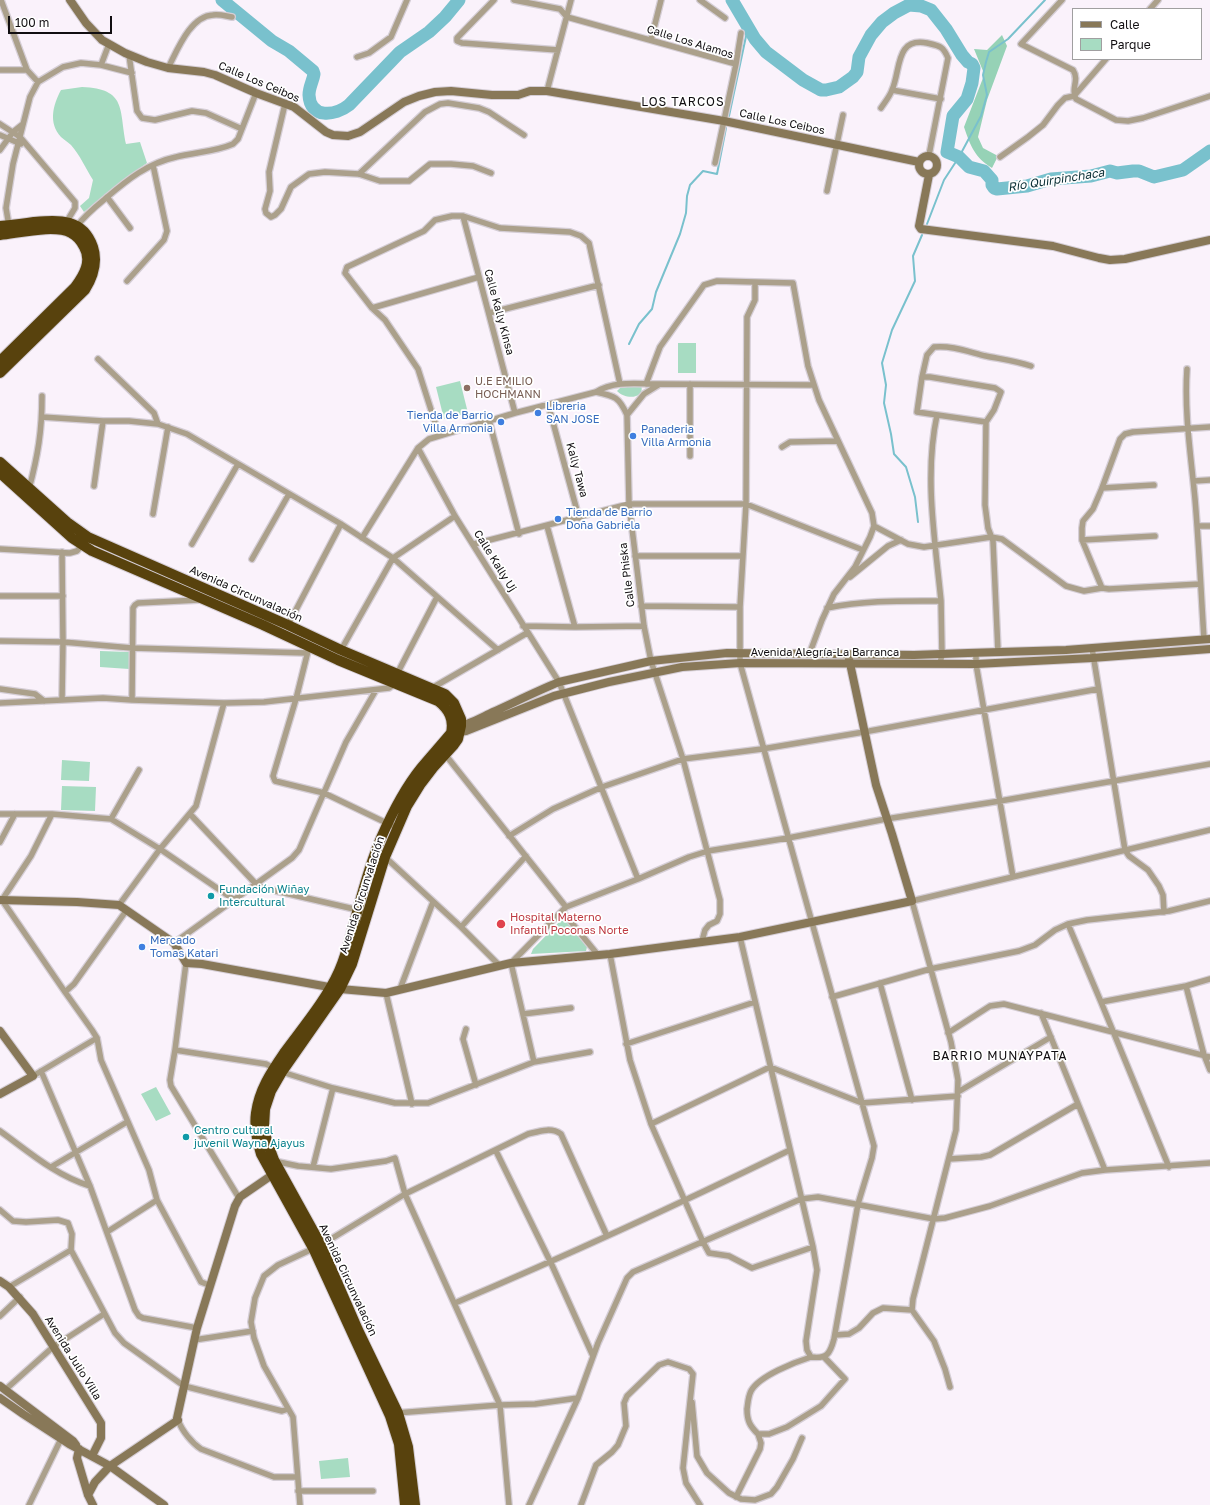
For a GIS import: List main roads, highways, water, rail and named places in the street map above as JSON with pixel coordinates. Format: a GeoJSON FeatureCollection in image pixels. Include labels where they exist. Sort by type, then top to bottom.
{"type":"FeatureCollection","features":[{"type":"Feature","properties":{"kind":"highway"},"geometry":{"type":"LineString","coordinates":[[0,373],[76,299],[88,284],[94,270],[95,252],[88,237],[77,226],[67,222],[47,221],[5,230]]}},
{"type":"Feature","properties":{"kind":"highway"},"geometry":{"type":"LineString","coordinates":[[0,361],[76,287],[85,272],[87,261],[86,250],[82,242],[77,237],[64,230],[5,230]]}},
{"type":"Feature","properties":{"kind":"highway","name":"Avenida Circunvalación"},"geometry":{"type":"LineString","coordinates":[[0,462],[67,522],[85,541]]}},
{"type":"Feature","properties":{"kind":"highway","name":"Avenida Circunvalación"},"geometry":{"type":"LineString","coordinates":[[0,473],[72,538],[85,541],[195,591],[288,625],[430,692],[450,714],[456,730],[453,746],[442,752],[421,768],[398,801],[385,857],[346,952],[335,988],[278,1070],[264,1085],[258,1098],[255,1113],[257,1141],[261,1154],[276,1174],[317,1246],[408,1447],[415,1505]]}},
{"type":"Feature","properties":{"kind":"highway","name":"Avenida Circunvalación"},"geometry":{"type":"LineString","coordinates":[[195,591],[203,600],[308,650],[397,677]]}},
{"type":"Feature","properties":{"kind":"highway","name":"Avenida Circunvalación"},"geometry":{"type":"LineString","coordinates":[[362,911],[376,852],[392,825]]}},
{"type":"Feature","properties":{"kind":"highway","name":"Avenida Circunvalación"},"geometry":{"type":"LineString","coordinates":[[276,1174],[274,1160],[264,1127],[265,1109],[278,1070]]}},
{"type":"Feature","properties":{"kind":"highway","name":"Avenida Circunvalación"},"geometry":{"type":"LineString","coordinates":[[394,1414],[399,1444],[405,1505]]}},
{"type":"Feature","properties":{"kind":"waterway","name":"Río Quirpinchaca"},"geometry":{"type":"LineString","coordinates":[[222,0],[272,41],[289,51],[313,71],[314,74],[309,92],[310,103],[318,112],[324,113],[337,111],[349,105],[400,52],[429,32],[445,17],[459,0]]}},
{"type":"Feature","properties":{"kind":"waterway","name":"Río Quirpinchaca"},"geometry":{"type":"LineString","coordinates":[[732,0],[755,39],[766,52],[803,80],[821,90],[839,87],[853,77],[857,72],[859,57],[871,35],[882,22],[894,13],[909,5],[921,6],[931,10],[946,29],[962,55],[972,64],[974,68],[972,83],[967,99],[953,116],[947,152],[959,157],[969,167],[984,171],[992,180],[992,185],[994,188],[997,189],[1027,186],[1051,179],[1091,176],[1110,171],[1117,173],[1139,171],[1154,177],[1183,170],[1210,151]]}},
{"type":"Feature","properties":{"kind":"waterway"},"geometry":{"type":"LineString","coordinates":[[927,224],[944,180],[959,157],[981,116],[987,95],[983,75],[989,52],[1008,39],[1045,0]]}},
{"type":"Feature","properties":{"kind":"waterway"},"geometry":{"type":"LineString","coordinates":[[729,116],[748,27]]}},
{"type":"Feature","properties":{"kind":"waterway"},"geometry":{"type":"LineString","coordinates":[[629,344],[639,324],[652,309],[656,292],[680,234],[686,213],[687,196],[690,185],[703,171],[717,174],[726,128]]}},
{"type":"Feature","properties":{"kind":"waterway"},"geometry":{"type":"LineString","coordinates":[[918,522],[915,497],[906,467],[894,454],[884,403],[886,385],[882,363],[892,330],[915,281],[913,256],[922,235]]}},
{"type":"Feature","properties":{"kind":"place","name":"U.E EMILIO HOCHMANN"},"geometry":{"type":"Point","coordinates":[467,388]}},
{"type":"Feature","properties":{"kind":"place","name":"Libreria SAN JOSE"},"geometry":{"type":"Point","coordinates":[538,413]}},
{"type":"Feature","properties":{"kind":"place","name":"Tienda de Barrio Villa Armonia"},"geometry":{"type":"Point","coordinates":[501,422]}},
{"type":"Feature","properties":{"kind":"place","name":"Panaderia Villa Armonia"},"geometry":{"type":"Point","coordinates":[633,436]}},
{"type":"Feature","properties":{"kind":"place","name":"Tienda de Barrio Doña Gabriela"},"geometry":{"type":"Point","coordinates":[558,519]}},
{"type":"Feature","properties":{"kind":"place","name":"Fundación Wiñay Intercultural"},"geometry":{"type":"Point","coordinates":[211,896]}},
{"type":"Feature","properties":{"kind":"place","name":"Hospital Materno Infantil Poconas Norte"},"geometry":{"type":"Point","coordinates":[501,924]}},
{"type":"Feature","properties":{"kind":"place","name":"Mercado Tomas Katari"},"geometry":{"type":"Point","coordinates":[142,947]}},
{"type":"Feature","properties":{"kind":"place","name":"Centro cultural juvenil Wayna Ajayus"},"geometry":{"type":"Point","coordinates":[186,1137]}},
{"type":"Feature","properties":{"kind":"district","name":"LOS TARCOS"},"geometry":{"type":"Point","coordinates":[683,102]}},
{"type":"Feature","properties":{"kind":"district","name":"BARRIO MUNAYPATA"},"geometry":{"type":"Point","coordinates":[1000,1056]}}]}
